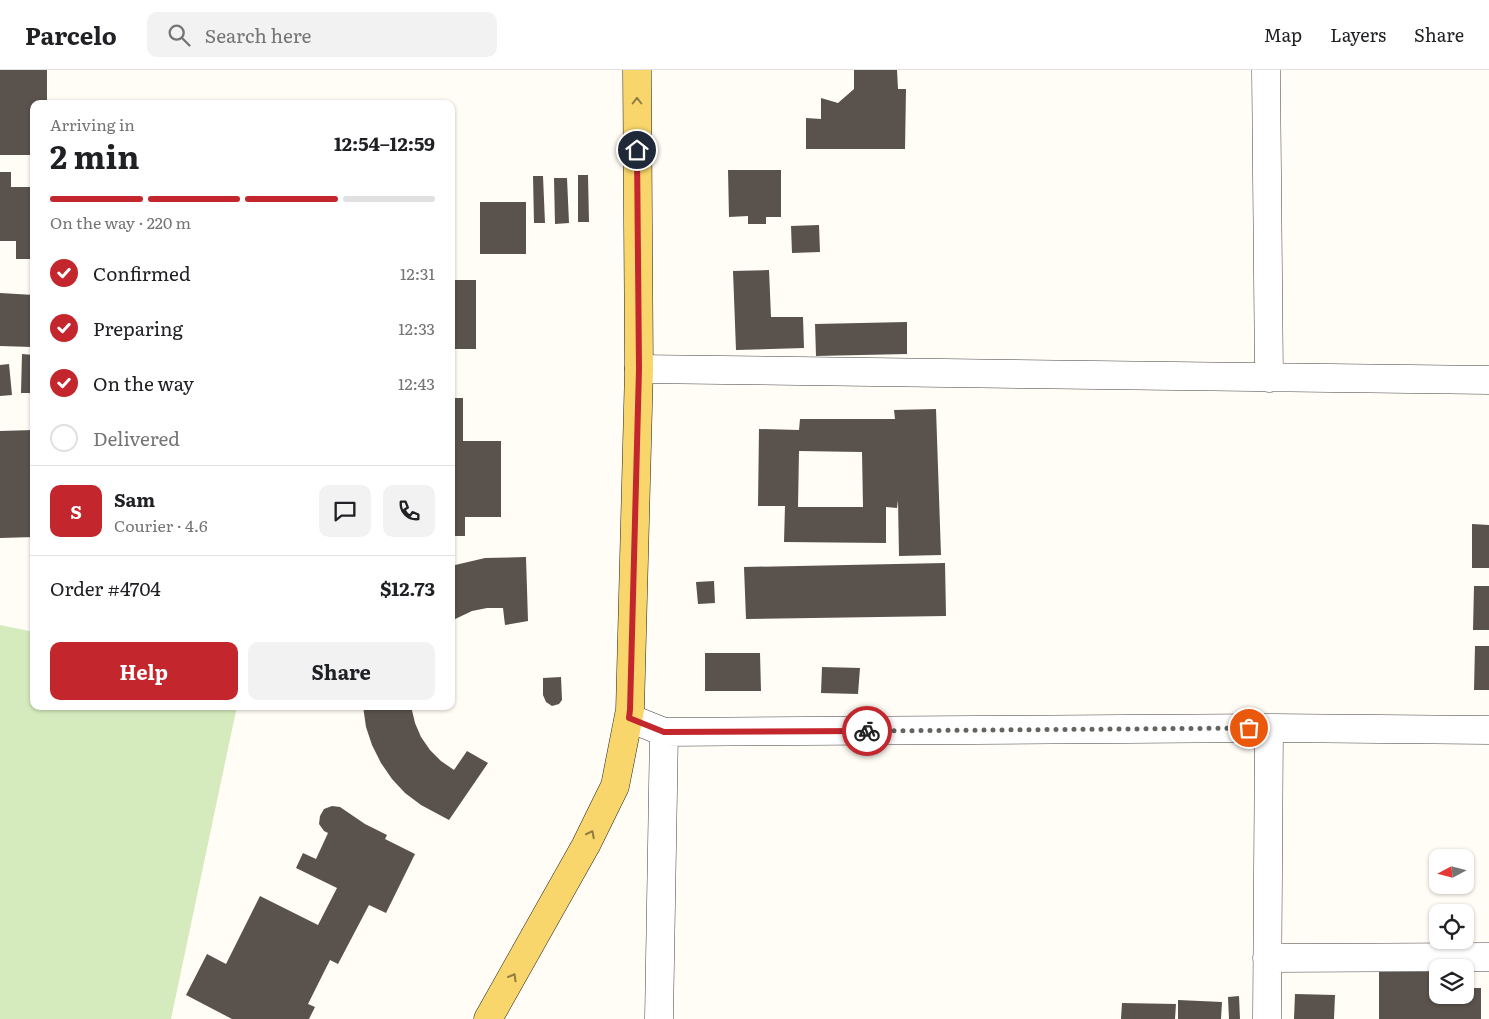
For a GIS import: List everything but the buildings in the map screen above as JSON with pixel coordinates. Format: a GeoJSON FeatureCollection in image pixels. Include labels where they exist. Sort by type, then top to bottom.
{"type":"FeatureCollection","features":[{"type":"Feature","properties":{"kind":"main road"},"geometry":{"type":"LineString","coordinates":[[488,1019],[586,845],[615,786],[629,718],[639,369],[637,70]]}},
{"type":"Feature","properties":{"kind":"street"},"geometry":{"type":"LineString","coordinates":[[1266,70],[1270,378]]}},
{"type":"Feature","properties":{"kind":"street"},"geometry":{"type":"LineString","coordinates":[[639,369],[1489,380]]}},
{"type":"Feature","properties":{"kind":"street"},"geometry":{"type":"LineString","coordinates":[[629,718],[664,732],[1269,728],[1489,730]]}},
{"type":"Feature","properties":{"kind":"street"},"geometry":{"type":"LineString","coordinates":[[1266,1019],[1269,728]]}},
{"type":"Feature","properties":{"kind":"street"},"geometry":{"type":"LineString","coordinates":[[659,1019],[664,732]]}},
{"type":"Feature","properties":{"kind":"street"},"geometry":{"type":"LineString","coordinates":[[1267,958],[1489,957]]}},
{"type":"Feature","properties":{"kind":"green space"},"geometry":{"type":"Polygon","coordinates":[[[0,625],[30,631],[30,710],[236,710],[171,1019],[0,1019],[0,625]]]}},
{"type":"Feature","properties":{"kind":"way so far"},"geometry":{"type":"LineString","coordinates":[[867,731],[1249,728]]}},
{"type":"Feature","properties":{"kind":"route"},"geometry":{"type":"LineString","coordinates":[[637,150],[639,369],[629,718],[664,732],[867,731]]}}]}
